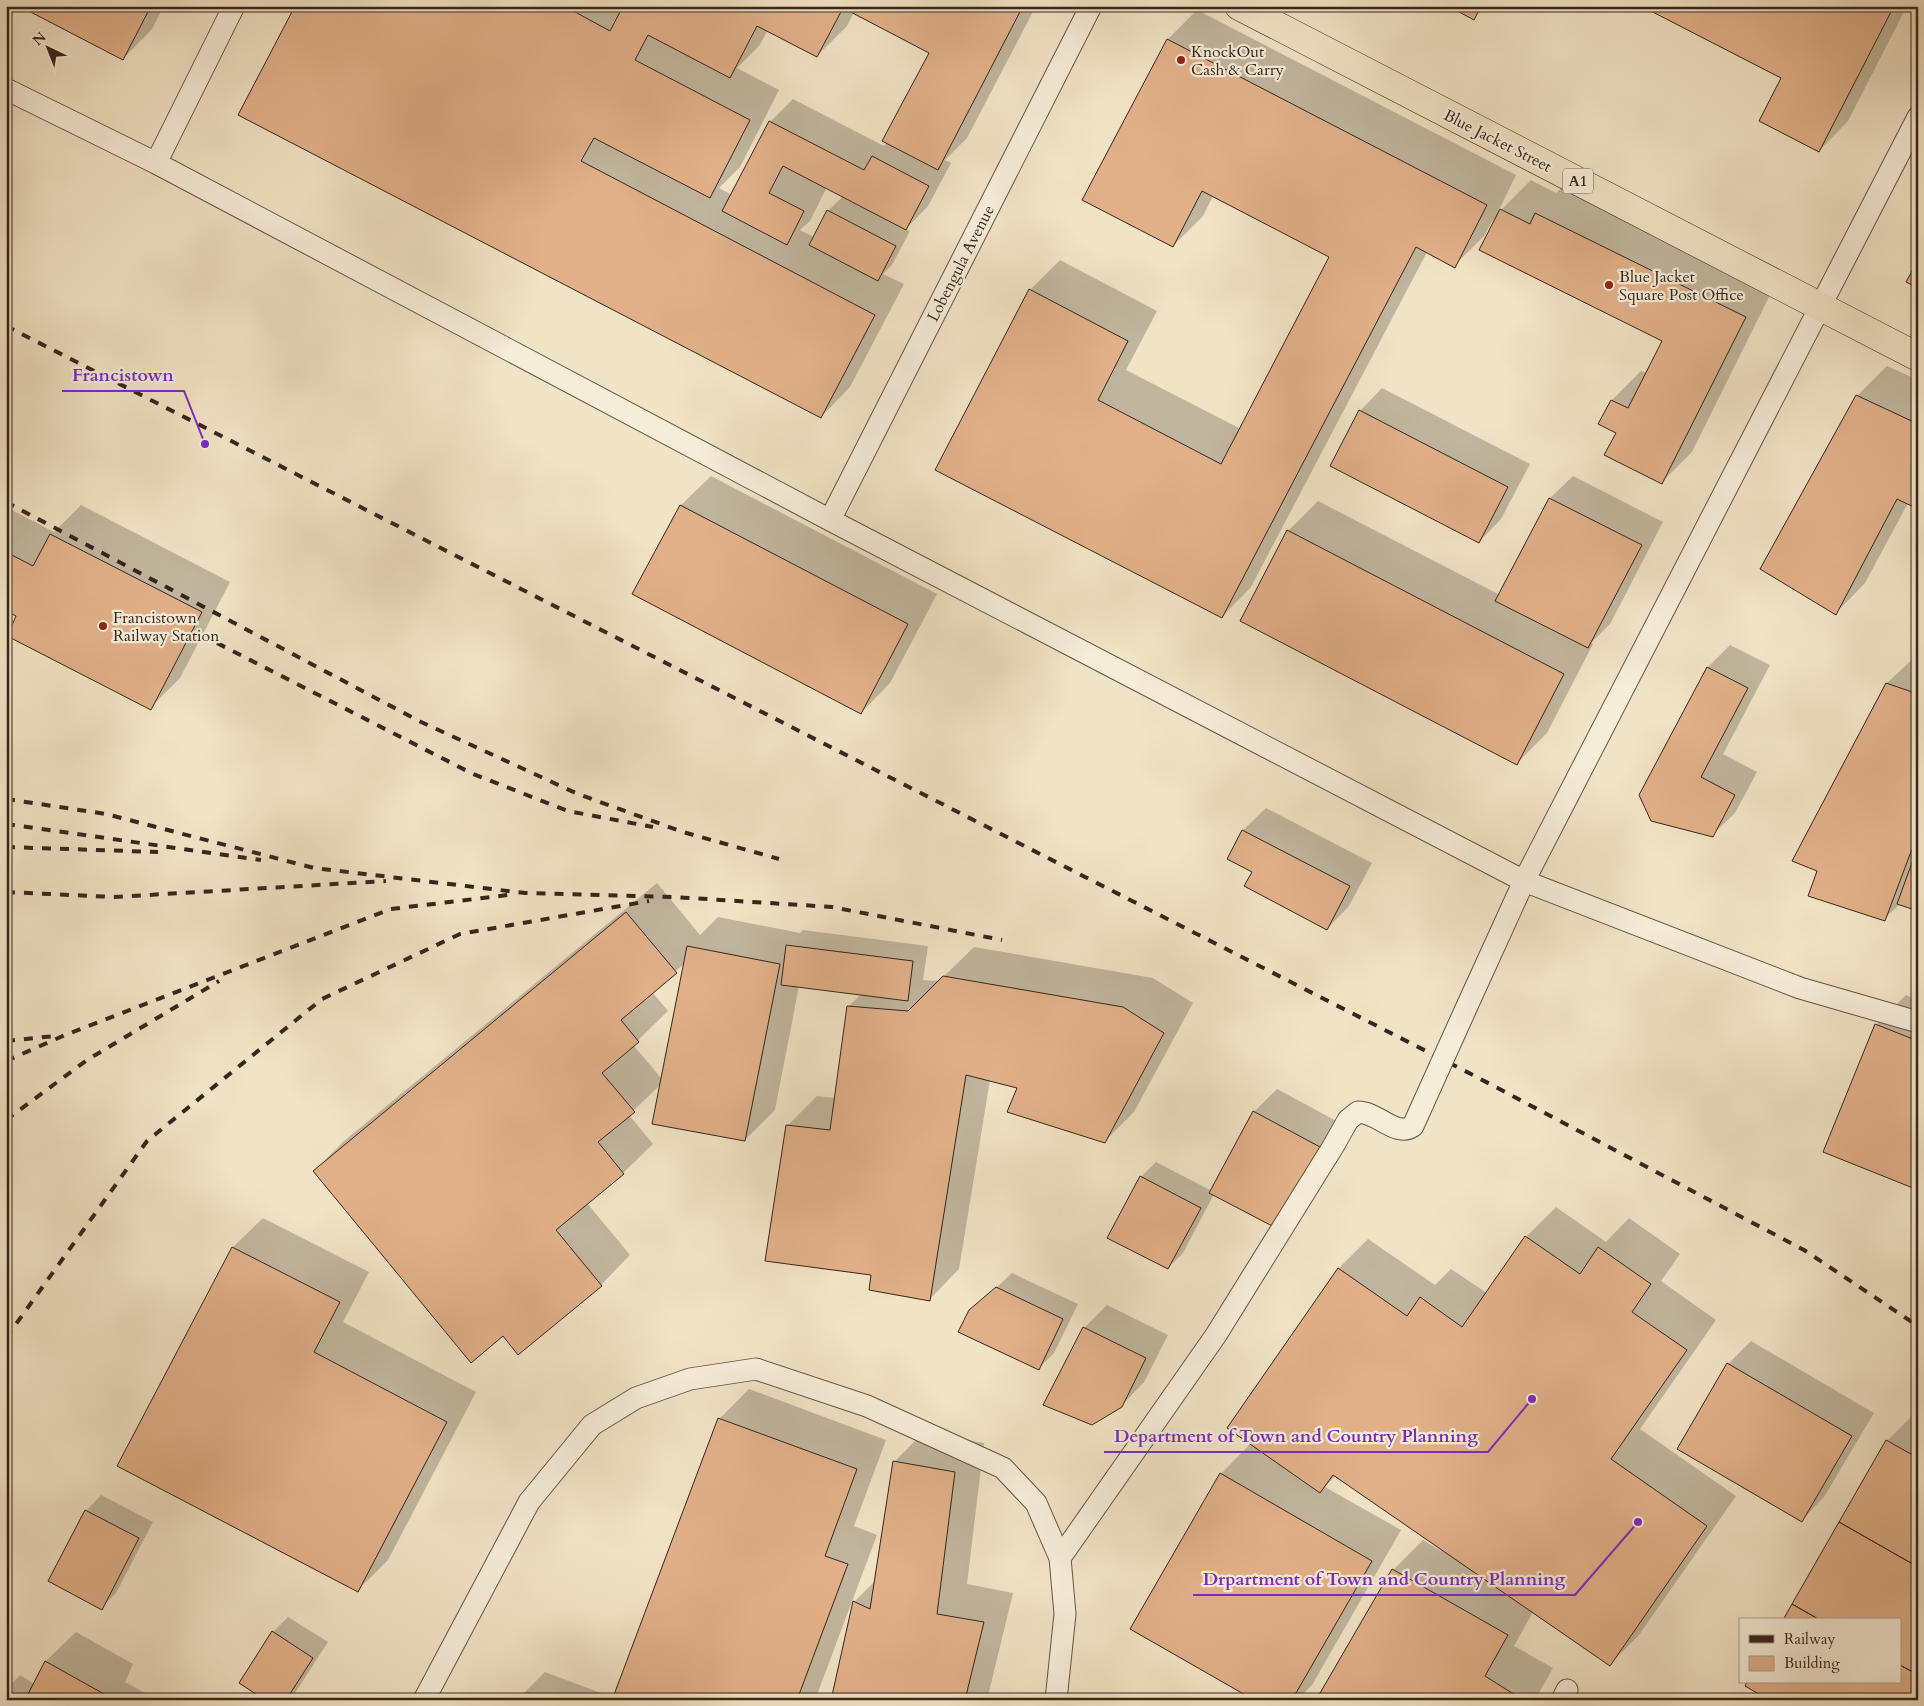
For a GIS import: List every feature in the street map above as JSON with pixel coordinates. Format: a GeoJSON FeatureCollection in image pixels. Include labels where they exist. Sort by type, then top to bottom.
{"type":"FeatureCollection","features":[{"type":"Feature","properties":{"kind":"highway","name":"Blue Jacket Street"},"geometry":{"type":"LineString","coordinates":[[1239,6],[1918,357]]}},
{"type":"Feature","properties":{"kind":"lane"},"geometry":{"type":"LineString","coordinates":[[156,163],[234,6]]}},
{"type":"Feature","properties":{"kind":"lane","name":"Lobengula Avenue"},"geometry":{"type":"LineString","coordinates":[[830,520],[1091,6]]}},
{"type":"Feature","properties":{"kind":"lane"},"geometry":{"type":"LineString","coordinates":[[6,89],[156,163],[830,520],[1524,881],[1800,988],[1918,1022]]}},
{"type":"Feature","properties":{"kind":"lane"},"geometry":{"type":"LineString","coordinates":[[1060,1558],[1216,1335],[1348,1120],[1358,1112],[1369,1113],[1398,1130],[1409,1129],[1413,1126],[1524,881],[1822,307],[1918,117]]}},
{"type":"Feature","properties":{"kind":"lane"},"geometry":{"type":"LineString","coordinates":[[424,1700],[529,1502],[592,1425],[636,1398],[690,1379],[756,1369],[867,1406],[1003,1468],[1036,1503],[1060,1558],[1065,1614],[1056,1700]]}},
{"type":"Feature","properties":{"kind":"building"},"geometry":{"type":"Polygon","coordinates":[[[19,6],[151,6],[123,60],[19,6]]]}},
{"type":"Feature","properties":{"kind":"building"},"geometry":{"type":"Polygon","coordinates":[[[295,6],[564,6],[610,31],[620,12],[609,6],[1023,6],[938,170],[882,141],[929,53],[843,8],[817,57],[757,26],[730,78],[648,35],[635,60],[750,120],[710,198],[594,138],[581,161],[875,315],[821,418],[238,115],[295,6]]]}},
{"type":"Feature","properties":{"kind":"building"},"geometry":{"type":"Polygon","coordinates":[[[1448,6],[1481,6],[1474,20],[1448,6]]]}},
{"type":"Feature","properties":{"kind":"building"},"geometry":{"type":"Polygon","coordinates":[[[1641,6],[1894,6],[1819,152],[1759,121],[1781,78],[1641,6]]]}},
{"type":"Feature","properties":{"kind":"building"},"geometry":{"type":"Polygon","coordinates":[[[1167,39],[1487,205],[1455,268],[1416,247],[1222,618],[935,470],[1029,289],[1128,341],[1098,400],[1221,464],[1329,257],[1202,191],[1173,247],[1082,200],[1167,39]]]}},
{"type":"Feature","properties":{"kind":"building"},"geometry":{"type":"Polygon","coordinates":[[[769,121],[864,170],[872,156],[929,186],[906,230],[783,166],[769,193],[804,211],[787,245],[722,211],[769,121]]]}},
{"type":"Feature","properties":{"kind":"building"},"geometry":{"type":"Polygon","coordinates":[[[1500,209],[1530,224],[1535,213],[1746,317],[1662,484],[1604,455],[1616,433],[1598,424],[1611,400],[1628,408],[1662,341],[1479,250],[1500,209]]]}},
{"type":"Feature","properties":{"kind":"building"},"geometry":{"type":"Polygon","coordinates":[[[827,210],[896,246],[878,281],[809,245],[827,210]]]}},
{"type":"Feature","properties":{"kind":"building"},"geometry":{"type":"Polygon","coordinates":[[[1918,260],[1918,288],[1906,282],[1918,260]]]}},
{"type":"Feature","properties":{"kind":"building"},"geometry":{"type":"Polygon","coordinates":[[[1856,395],[1918,424],[1918,509],[1897,499],[1836,615],[1760,569],[1856,395]]]}},
{"type":"Feature","properties":{"kind":"building"},"geometry":{"type":"Polygon","coordinates":[[[1359,410],[1508,487],[1479,543],[1330,466],[1359,410]]]}},
{"type":"Feature","properties":{"kind":"building"},"geometry":{"type":"Polygon","coordinates":[[[1549,498],[1642,545],[1588,648],[1495,601],[1549,498]]]}},
{"type":"Feature","properties":{"kind":"building"},"geometry":{"type":"Polygon","coordinates":[[[680,505],[908,624],[861,714],[632,594],[680,505]]]}},
{"type":"Feature","properties":{"kind":"building"},"geometry":{"type":"Polygon","coordinates":[[[1287,530],[1564,674],[1517,765],[1240,621],[1287,530]]]}},
{"type":"Feature","properties":{"kind":"building","name":"Francistown Railway Station"},"geometry":{"type":"Polygon","coordinates":[[[50,534],[202,612],[151,710],[7,636],[16,616],[6,611],[6,552],[33,566],[50,534]]]}},
{"type":"Feature","properties":{"kind":"building"},"geometry":{"type":"Polygon","coordinates":[[[1707,667],[1748,688],[1701,777],[1735,795],[1713,837],[1651,821],[1639,795],[1707,667]]]}},
{"type":"Feature","properties":{"kind":"building"},"geometry":{"type":"Polygon","coordinates":[[[1886,683],[1918,694],[1918,833],[1885,921],[1808,896],[1817,871],[1792,861],[1886,683]]]}},
{"type":"Feature","properties":{"kind":"building"},"geometry":{"type":"Polygon","coordinates":[[[1242,830],[1350,886],[1327,930],[1244,886],[1252,872],[1227,859],[1242,830]]]}},
{"type":"Feature","properties":{"kind":"building"},"geometry":{"type":"Polygon","coordinates":[[[1918,846],[1918,911],[1897,904],[1918,846]]]}},
{"type":"Feature","properties":{"kind":"building"},"geometry":{"type":"Polygon","coordinates":[[[626,912],[677,973],[621,1020],[639,1042],[602,1073],[635,1112],[598,1142],[624,1174],[556,1230],[602,1286],[518,1355],[503,1336],[471,1363],[313,1171],[626,912]]]}},
{"type":"Feature","properties":{"kind":"building"},"geometry":{"type":"Polygon","coordinates":[[[786,945],[913,961],[908,1001],[781,985],[786,945]]]}},
{"type":"Feature","properties":{"kind":"building"},"geometry":{"type":"Polygon","coordinates":[[[687,946],[780,964],[745,1141],[652,1124],[687,946]]]}},
{"type":"Feature","properties":{"kind":"building"},"geometry":{"type":"Polygon","coordinates":[[[943,976],[1123,1007],[1164,1033],[1105,1143],[1007,1112],[1017,1088],[966,1075],[930,1301],[869,1290],[871,1275],[765,1261],[786,1125],[830,1130],[847,1006],[908,1011],[943,976]]]}},
{"type":"Feature","properties":{"kind":"building"},"geometry":{"type":"Polygon","coordinates":[[[1875,1024],[1918,1041],[1918,1190],[1823,1152],[1875,1024]]]}},
{"type":"Feature","properties":{"kind":"building"},"geometry":{"type":"Polygon","coordinates":[[[1253,1111],[1320,1147],[1276,1228],[1209,1193],[1253,1111]]]}},
{"type":"Feature","properties":{"kind":"building"},"geometry":{"type":"Polygon","coordinates":[[[1140,1176],[1201,1208],[1168,1269],[1107,1238],[1140,1176]]]}},
{"type":"Feature","properties":{"kind":"building"},"geometry":{"type":"Polygon","coordinates":[[[1525,1236],[1580,1274],[1598,1247],[1651,1284],[1632,1312],[1687,1350],[1611,1459],[1707,1526],[1610,1666],[1333,1475],[1320,1493],[1227,1428],[1338,1268],[1407,1316],[1420,1297],[1462,1327],[1525,1236]]]}},
{"type":"Feature","properties":{"kind":"building"},"geometry":{"type":"Polygon","coordinates":[[[232,1247],[340,1302],[314,1352],[447,1422],[358,1592],[117,1466],[232,1247]]]}},
{"type":"Feature","properties":{"kind":"building"},"geometry":{"type":"Polygon","coordinates":[[[996,1287],[1063,1319],[1039,1370],[958,1332],[969,1310],[996,1287]]]}},
{"type":"Feature","properties":{"kind":"building"},"geometry":{"type":"Polygon","coordinates":[[[1083,1327],[1146,1358],[1122,1407],[1092,1425],[1043,1405],[1083,1327]]]}},
{"type":"Feature","properties":{"kind":"building"},"geometry":{"type":"Polygon","coordinates":[[[1727,1363],[1852,1436],[1802,1522],[1677,1449],[1727,1363]]]}},
{"type":"Feature","properties":{"kind":"building"},"geometry":{"type":"Polygon","coordinates":[[[718,1418],[857,1469],[825,1556],[848,1564],[797,1700],[612,1700],[718,1418]]]}},
{"type":"Feature","properties":{"kind":"building"},"geometry":{"type":"Polygon","coordinates":[[[1886,1440],[1918,1458],[1918,1567],[1839,1522],[1886,1440]]]}},
{"type":"Feature","properties":{"kind":"building"},"geometry":{"type":"Polygon","coordinates":[[[893,1461],[955,1472],[937,1614],[984,1622],[965,1700],[831,1700],[853,1601],[870,1609],[893,1461]]]}},
{"type":"Feature","properties":{"kind":"building"},"geometry":{"type":"Polygon","coordinates":[[[1220,1473],[1372,1561],[1292,1700],[1254,1700],[1130,1629],[1220,1473]]]}},
{"type":"Feature","properties":{"kind":"building"},"geometry":{"type":"Polygon","coordinates":[[[85,1510],[139,1538],[102,1610],[48,1581],[85,1510]]]}},
{"type":"Feature","properties":{"kind":"building"},"geometry":{"type":"Polygon","coordinates":[[[1839,1522],[1918,1567],[1918,1675],[1902,1666],[1902,1618],[1816,1618],[1792,1604],[1839,1522]]]}},
{"type":"Feature","properties":{"kind":"building"},"geometry":{"type":"Polygon","coordinates":[[[1392,1569],[1508,1635],[1485,1676],[1523,1700],[1316,1700],[1392,1569]]]}},
{"type":"Feature","properties":{"kind":"building"},"geometry":{"type":"Polygon","coordinates":[[[1792,1604],[1816,1618],[1784,1618],[1792,1604]]]}},
{"type":"Feature","properties":{"kind":"building"},"geometry":{"type":"Polygon","coordinates":[[[272,1631],[313,1658],[286,1700],[265,1700],[239,1683],[272,1631]]]}},
{"type":"Feature","properties":{"kind":"building"},"geometry":{"type":"Polygon","coordinates":[[[45,1661],[104,1694],[101,1700],[25,1700],[45,1661]]]}},
{"type":"Feature","properties":{"kind":"building"},"geometry":{"type":"Polygon","coordinates":[[[1902,1666],[1918,1675],[1918,1700],[1769,1700],[1745,1686],[1746,1684],[1902,1684],[1902,1666]]]}},
{"type":"Feature","properties":{"kind":"railway"},"geometry":{"type":"LineString","coordinates":[[6,326],[1471,1074],[1804,1250],[1918,1326]]}},
{"type":"Feature","properties":{"kind":"railway"},"geometry":{"type":"LineString","coordinates":[[6,502],[419,721],[578,794],[683,832],[779,859]]}},
{"type":"Feature","properties":{"kind":"railway"},"geometry":{"type":"LineString","coordinates":[[217,643],[473,774],[568,811],[653,827]]}},
{"type":"Feature","properties":{"kind":"railway"},"geometry":{"type":"LineString","coordinates":[[6,799],[106,814],[314,868],[525,893],[674,897],[832,907],[1002,940]]}},
{"type":"Feature","properties":{"kind":"railway"},"geometry":{"type":"LineString","coordinates":[[6,824],[261,860]]}},
{"type":"Feature","properties":{"kind":"railway"},"geometry":{"type":"LineString","coordinates":[[6,847],[158,852]]}},
{"type":"Feature","properties":{"kind":"railway"},"geometry":{"type":"LineString","coordinates":[[6,892],[114,897],[386,881]]}},
{"type":"Feature","properties":{"kind":"railway"},"geometry":{"type":"LineString","coordinates":[[6,1061],[65,1035],[391,909],[508,895]]}},
{"type":"Feature","properties":{"kind":"railway"},"geometry":{"type":"LineString","coordinates":[[6,1338],[147,1141],[322,999],[460,934],[649,901]]}},
{"type":"Feature","properties":{"kind":"railway"},"geometry":{"type":"LineString","coordinates":[[6,1120],[87,1060],[219,981]]}},
{"type":"Feature","properties":{"kind":"railway"},"geometry":{"type":"LineString","coordinates":[[6,1041],[55,1036]]}},
{"type":"Feature","properties":{"kind":"place","name":"KnockOut Cash & Carry"},"geometry":{"type":"Point","coordinates":[1181,60]}},
{"type":"Feature","properties":{"kind":"place","name":"Blue Jacket Square Post Office"},"geometry":{"type":"Point","coordinates":[1609,285]}},
{"type":"Feature","properties":{"kind":"place","name":"Francistown"},"geometry":{"type":"Point","coordinates":[205,444]}},
{"type":"Feature","properties":{"kind":"place","name":"Francistown Railway Station"},"geometry":{"type":"Point","coordinates":[103,626]}},
{"type":"Feature","properties":{"kind":"place","name":"Department of Town and Country Planning"},"geometry":{"type":"Point","coordinates":[1532,1399]}},
{"type":"Feature","properties":{"kind":"place","name":"Drpartment of Town and Country Planning"},"geometry":{"type":"Point","coordinates":[1638,1522]}}]}
